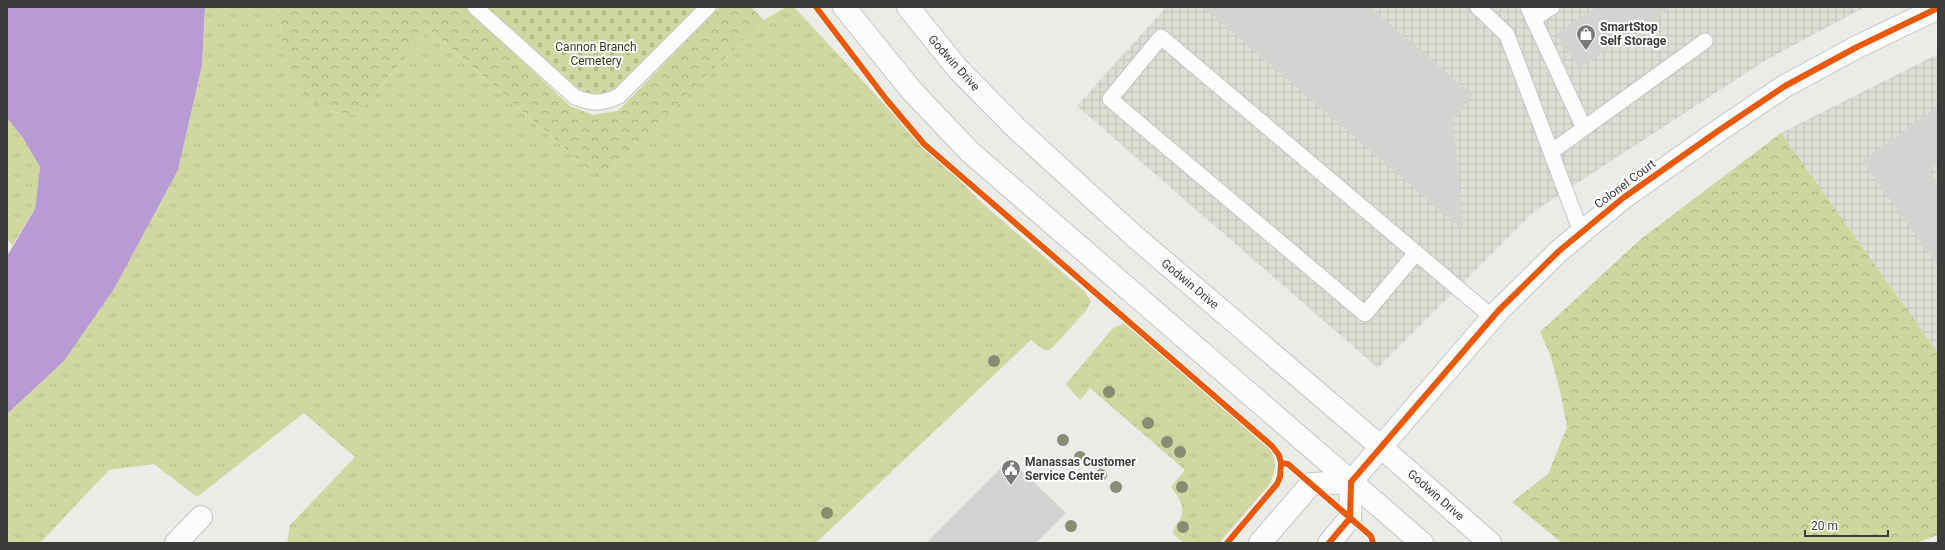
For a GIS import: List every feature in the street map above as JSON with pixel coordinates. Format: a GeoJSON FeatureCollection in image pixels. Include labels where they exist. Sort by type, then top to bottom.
{"type":"FeatureCollection","features":[{"type":"Feature","properties":{"kind":"street"},"geometry":{"type":"LineString","coordinates":[[844,7],[912,91],[970,152],[1422,543]]}},
{"type":"Feature","properties":{"kind":"street","name":"Godwin Drive"},"geometry":{"type":"LineString","coordinates":[[908,7],[957,68],[1015,127],[1133,235],[1381,447],[1490,543]]}},
{"type":"Feature","properties":{"kind":"street","name":"Colonel Court"},"geometry":{"type":"LineString","coordinates":[[1351,482],[1492,317],[1559,251],[1623,198],[1718,130],[1785,86],[1857,47],[1937,11]]}},
{"type":"Feature","properties":{"kind":"street"},"geometry":{"type":"LineString","coordinates":[[1260,543],[1311,484],[1351,482]]}},
{"type":"Feature","properties":{"kind":"street"},"geometry":{"type":"LineString","coordinates":[[1329,543],[1350,518],[1351,482]]}},
{"type":"Feature","properties":{"kind":"street"},"geometry":{"type":"LineString","coordinates":[[176,543],[201,517]]}},
{"type":"Feature","properties":{"kind":"lane"},"geometry":{"type":"LineString","coordinates":[[475,7],[575,97],[590,103],[607,102],[619,96],[708,7]]}},
{"type":"Feature","properties":{"kind":"lane"},"geometry":{"type":"LineString","coordinates":[[1478,7],[1507,35],[1581,232]]}},
{"type":"Feature","properties":{"kind":"lane"},"geometry":{"type":"LineString","coordinates":[[1552,7],[1530,13],[1584,128]]}},
{"type":"Feature","properties":{"kind":"lane"},"geometry":{"type":"LineString","coordinates":[[1416,253],[1365,314],[1110,99],[1161,37],[1492,317]]}},
{"type":"Feature","properties":{"kind":"lane"},"geometry":{"type":"LineString","coordinates":[[1551,152],[1705,41]]}},
{"type":"Feature","properties":{"kind":"shaded area"},"geometry":{"type":"Polygon","coordinates":[[[7,7],[205,7],[202,65],[178,170],[114,289],[64,361],[7,414],[7,256],[35,209],[40,167],[23,138],[7,118],[7,7]]]}},
{"type":"Feature","properties":{"kind":"shaded area"},"geometry":{"type":"Polygon","coordinates":[[[1166,7],[1865,7],[1766,60],[1536,210],[1378,368],[1077,106],[1166,7]]]}},
{"type":"Feature","properties":{"kind":"shaded area"},"geometry":{"type":"Polygon","coordinates":[[[1938,54],[1938,353],[1781,133],[1938,54]]]}},
{"type":"Feature","properties":{"kind":"green space"},"geometry":{"type":"Polygon","coordinates":[[[205,7],[279,7],[281,36],[328,111],[356,115],[429,29],[600,179],[764,20],[786,7],[794,7],[900,121],[983,204],[1084,291],[1091,301],[1086,311],[1050,350],[1044,350],[1031,340],[816,543],[287,543],[290,525],[355,457],[304,413],[197,497],[154,464],[109,470],[40,543],[7,543],[7,414],[64,361],[114,289],[178,170],[202,65],[205,7]]]}},
{"type":"Feature","properties":{"kind":"green space"},"geometry":{"type":"Polygon","coordinates":[[[279,7],[465,7],[570,106],[593,115],[618,111],[719,7],[751,7],[764,20],[600,179],[429,29],[356,115],[328,111],[307,98],[291,68],[281,36],[279,7]]]}},
{"type":"Feature","properties":{"kind":"green space","name":"Cannon Branch Cemetery"},"geometry":{"type":"Polygon","coordinates":[[[475,7],[708,7],[619,96],[590,103],[475,7]]]}},
{"type":"Feature","properties":{"kind":"green space"},"geometry":{"type":"Polygon","coordinates":[[[7,118],[23,138],[40,167],[35,209],[12,246],[7,238],[7,118]]]}},
{"type":"Feature","properties":{"kind":"green space"},"geometry":{"type":"Polygon","coordinates":[[[1781,133],[1938,353],[1938,535],[1916,543],[1562,543],[1512,502],[1548,474],[1567,427],[1560,391],[1550,354],[1540,332],[1641,239],[1781,133]]]}},
{"type":"Feature","properties":{"kind":"green space"},"geometry":{"type":"Polygon","coordinates":[[[1123,324],[1132,325],[1140,330],[1270,443],[1268,445],[1273,455],[1275,465],[1272,480],[1219,543],[1184,543],[1173,534],[1173,531],[1181,517],[1182,509],[1178,497],[1171,487],[1185,470],[1090,388],[1080,400],[1066,384],[1113,328],[1123,324]]]}},
{"type":"Feature","properties":{"kind":"building"},"geometry":{"type":"Polygon","coordinates":[[[1203,7],[1370,7],[1473,95],[1453,120],[1464,231],[1203,7]]]}},
{"type":"Feature","properties":{"kind":"building","name":"SmartStop Self Storage"},"geometry":{"type":"Polygon","coordinates":[[[1597,7],[1673,7],[1579,68],[1556,34],[1597,7]]]}},
{"type":"Feature","properties":{"kind":"building"},"geometry":{"type":"Polygon","coordinates":[[[1938,106],[1938,163],[1927,171],[1938,186],[1938,266],[1862,161],[1938,106]]]}},
{"type":"Feature","properties":{"kind":"building","name":"Manassas Customer Service Center"},"geometry":{"type":"Polygon","coordinates":[[[1010,459],[1066,513],[1036,543],[926,543],[1010,459]]]}},
{"type":"Feature","properties":{"kind":"cycle path"},"geometry":{"type":"LineString","coordinates":[[816,7],[886,99],[924,144],[1272,446],[1279,455],[1281,463],[1288,464],[1371,536],[1373,543]]}},
{"type":"Feature","properties":{"kind":"cycle path"},"geometry":{"type":"LineString","coordinates":[[1329,543],[1350,518],[1351,482],[1499,310],[1559,251],[1623,198],[1785,86],[1857,47],[1938,8]]}},
{"type":"Feature","properties":{"kind":"cycle path"},"geometry":{"type":"LineString","coordinates":[[1227,543],[1277,484],[1280,477],[1281,463]]}},
{"type":"Feature","properties":{"kind":"place","name":"SmartStop Self Storage"},"geometry":{"type":"Point","coordinates":[1586,51]}},
{"type":"Feature","properties":{"kind":"place","name":"Manassas Customer Service Center"},"geometry":{"type":"Point","coordinates":[1011,486]}}]}
